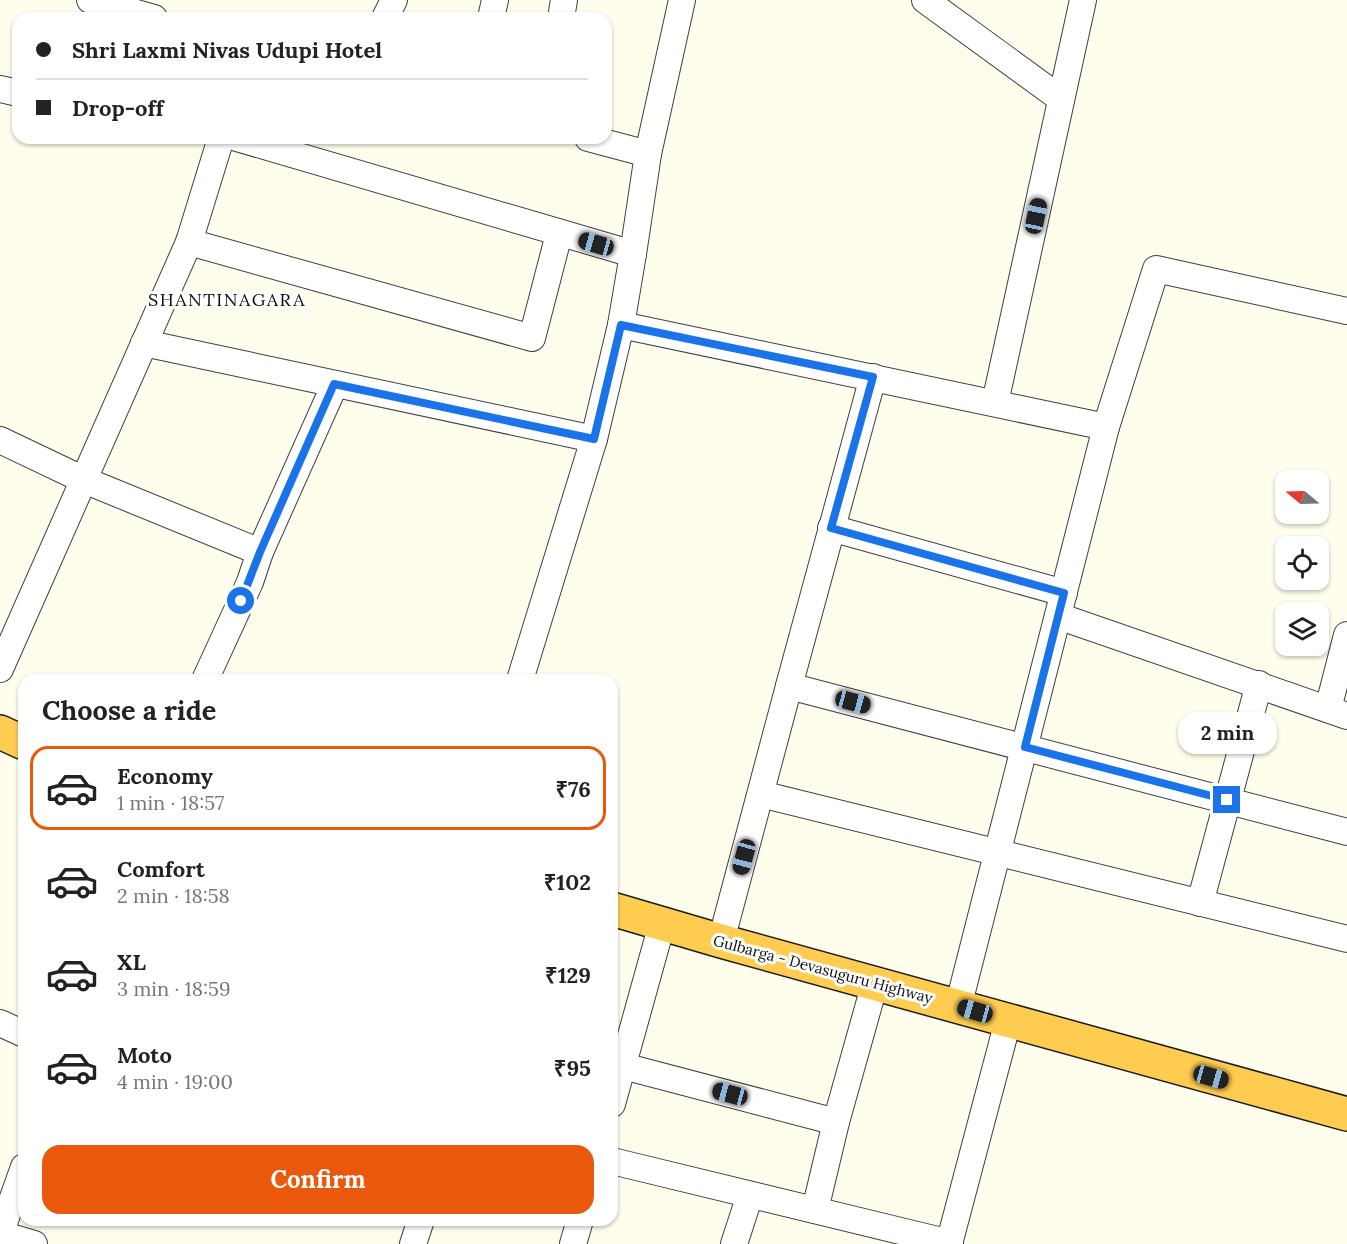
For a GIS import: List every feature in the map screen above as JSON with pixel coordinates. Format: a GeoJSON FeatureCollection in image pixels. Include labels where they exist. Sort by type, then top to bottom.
{"type":"FeatureCollection","features":[{"type":"Feature","properties":{"kind":"highway"},"geometry":{"type":"LineString","coordinates":[[0,732],[18,740]]}},
{"type":"Feature","properties":{"kind":"highway","name":"Gulbarga - Devasuguru Highway"},"geometry":{"type":"LineString","coordinates":[[618,911],[1347,1114]]}},
{"type":"Feature","properties":{"kind":"street"},"geometry":{"type":"LineString","coordinates":[[90,0],[148,11]]}},
{"type":"Feature","properties":{"kind":"street"},"geometry":{"type":"LineString","coordinates":[[522,674],[594,439],[621,325],[648,153],[682,0]]}},
{"type":"Feature","properties":{"kind":"street"},"geometry":{"type":"LineString","coordinates":[[925,0],[1061,99]]}},
{"type":"Feature","properties":{"kind":"street"},"geometry":{"type":"LineString","coordinates":[[995,403],[1083,0]]}},
{"type":"Feature","properties":{"kind":"street"},"geometry":{"type":"LineString","coordinates":[[0,669],[189,242],[219,144]]}},
{"type":"Feature","properties":{"kind":"street"},"geometry":{"type":"LineString","coordinates":[[257,144],[633,254]]}},
{"type":"Feature","properties":{"kind":"street"},"geometry":{"type":"LineString","coordinates":[[612,144],[648,153]]}},
{"type":"Feature","properties":{"kind":"street"},"geometry":{"type":"LineString","coordinates":[[189,242],[532,338],[559,234]]}},
{"type":"Feature","properties":{"kind":"street"},"geometry":{"type":"LineString","coordinates":[[958,1007],[1106,427],[1156,269],[1347,311]]}},
{"type":"Feature","properties":{"kind":"street"},"geometry":{"type":"LineString","coordinates":[[621,325],[1106,427]]}},
{"type":"Feature","properties":{"kind":"street"},"geometry":{"type":"LineString","coordinates":[[144,343],[594,439]]}},
{"type":"Feature","properties":{"kind":"street"},"geometry":{"type":"LineString","coordinates":[[721,941],[873,377]]}},
{"type":"Feature","properties":{"kind":"street"},"geometry":{"type":"LineString","coordinates":[[209,674],[334,384]]}},
{"type":"Feature","properties":{"kind":"street"},"geometry":{"type":"LineString","coordinates":[[0,440],[84,480],[260,552]]}},
{"type":"Feature","properties":{"kind":"street"},"geometry":{"type":"LineString","coordinates":[[831,528],[1061,604],[1337,713],[1347,635]]}},
{"type":"Feature","properties":{"kind":"street"},"geometry":{"type":"LineString","coordinates":[[1200,903],[1259,684]]}},
{"type":"Feature","properties":{"kind":"street"},"geometry":{"type":"LineString","coordinates":[[789,686],[1347,832]]}},
{"type":"Feature","properties":{"kind":"street"},"geometry":{"type":"LineString","coordinates":[[761,794],[1347,939]]}},
{"type":"Feature","properties":{"kind":"street"},"geometry":{"type":"LineString","coordinates":[[618,1083],[662,924]]}},
{"type":"Feature","properties":{"kind":"street"},"geometry":{"type":"LineString","coordinates":[[815,1210],[836,1122],[875,983]]}},
{"type":"Feature","properties":{"kind":"street"},"geometry":{"type":"LineString","coordinates":[[618,1162],[950,1243],[1008,1020]]}},
{"type":"Feature","properties":{"kind":"street"},"geometry":{"type":"LineString","coordinates":[[0,1023],[18,1031]]}},
{"type":"Feature","properties":{"kind":"street"},"geometry":{"type":"LineString","coordinates":[[623,1066],[836,1122]]}},
{"type":"Feature","properties":{"kind":"street"},"geometry":{"type":"LineString","coordinates":[[18,1184],[0,1234],[34,1244]]}},
{"type":"Feature","properties":{"kind":"street"},"geometry":{"type":"LineString","coordinates":[[734,1244],[750,1195]]}},
{"type":"Feature","properties":{"kind":"street"},"geometry":{"type":"LineString","coordinates":[[413,1244],[419,1226]]}},
{"type":"Feature","properties":{"kind":"street"},"geometry":{"type":"LineString","coordinates":[[573,1244],[578,1226]]}},
{"type":"Feature","properties":{"kind":"district","name":"SHANTINAGARA"},"geometry":{"type":"Point","coordinates":[227,299]}},
{"type":"Feature","properties":{"kind":"route"},"geometry":{"type":"LineString","coordinates":[[241,601],[260,552],[334,384],[594,439],[621,325],[873,377],[831,528],[1064,593],[1025,747],[1227,800]]}}]}
